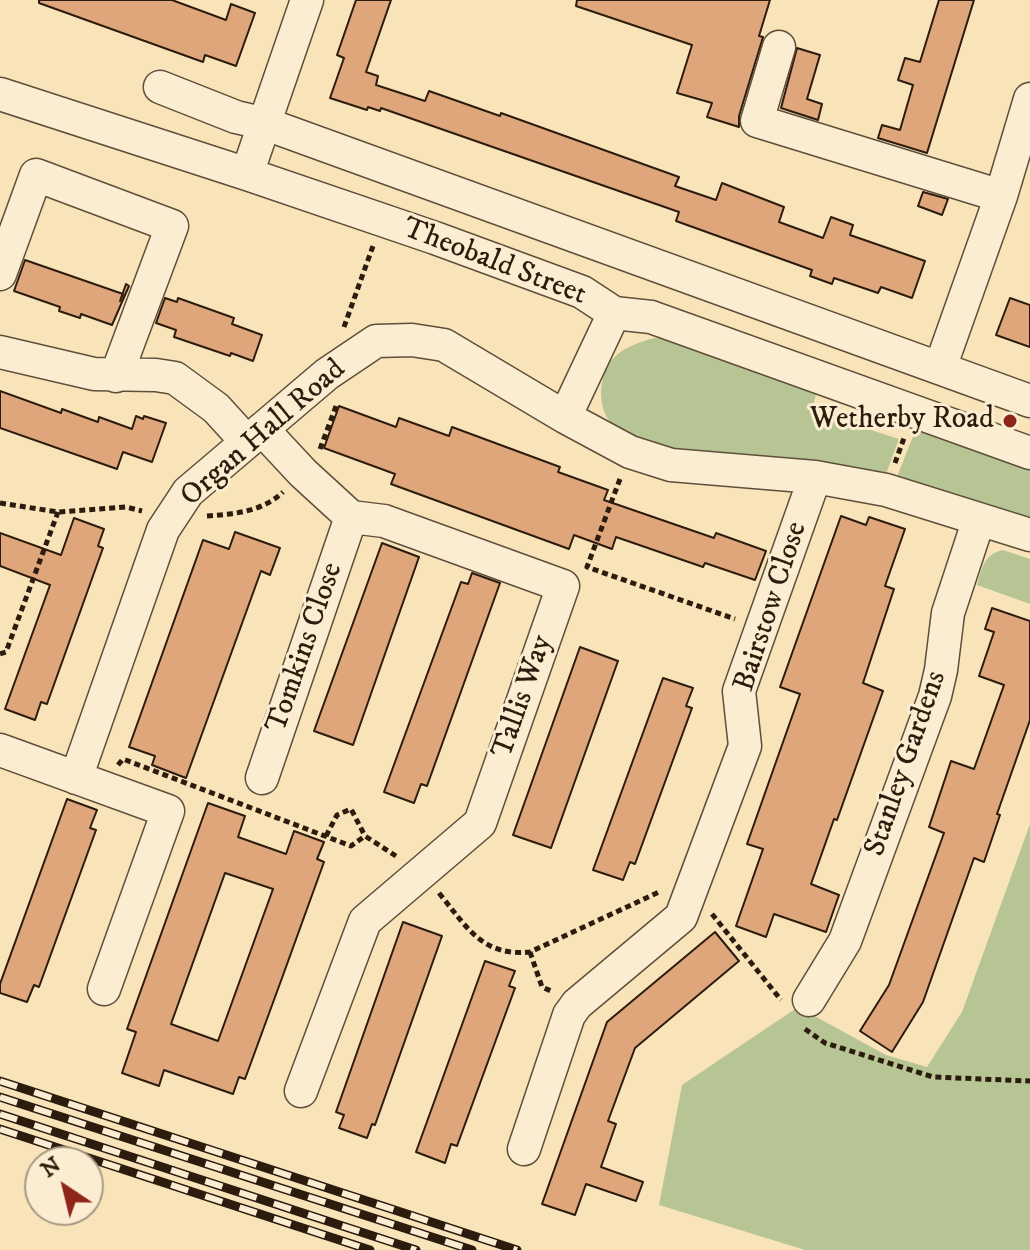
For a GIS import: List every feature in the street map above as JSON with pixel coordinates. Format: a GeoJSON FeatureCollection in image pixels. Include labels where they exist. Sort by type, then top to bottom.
{"type":"FeatureCollection","features":[{"type":"Feature","properties":{"kind":"street"},"geometry":{"type":"LineString","coordinates":[[247,174],[307,0]]}},
{"type":"Feature","properties":{"kind":"street"},"geometry":{"type":"LineString","coordinates":[[779,47],[757,121],[1001,196]]}},
{"type":"Feature","properties":{"kind":"street","name":"Theobald Street"},"geometry":{"type":"LineString","coordinates":[[160,87],[236,117],[266,124],[1030,401]]}},
{"type":"Feature","properties":{"kind":"street","name":"Theobald Street"},"geometry":{"type":"LineString","coordinates":[[0,94],[382,220],[582,292],[614,313],[651,317],[1030,453]]}},
{"type":"Feature","properties":{"kind":"street"},"geometry":{"type":"LineString","coordinates":[[940,368],[1001,196],[1030,99]]}},
{"type":"Feature","properties":{"kind":"street"},"geometry":{"type":"LineString","coordinates":[[0,274],[36,175],[172,226],[116,376]]}},
{"type":"Feature","properties":{"kind":"street"},"geometry":{"type":"LineString","coordinates":[[565,417],[614,313]]}},
{"type":"Feature","properties":{"kind":"street","name":"Organ Hall Road"},"geometry":{"type":"LineString","coordinates":[[79,769],[163,530],[188,492],[327,374],[376,341],[412,340],[444,345],[630,452],[671,465],[815,477],[886,490],[1030,535]]}},
{"type":"Feature","properties":{"kind":"street"},"geometry":{"type":"LineString","coordinates":[[0,352],[94,374],[175,378],[303,473],[351,517]]}},
{"type":"Feature","properties":{"kind":"street","name":"Bairstow Close"},"geometry":{"type":"LineString","coordinates":[[524,1149],[569,1015],[577,1004],[681,917],[745,746],[739,691],[815,477]]}},
{"type":"Feature","properties":{"kind":"street","name":"Tomkins Close"},"geometry":{"type":"LineString","coordinates":[[262,778],[351,517]]}},
{"type":"Feature","properties":{"kind":"street","name":"Tallis Way"},"geometry":{"type":"LineString","coordinates":[[301,1091],[365,921],[480,823],[563,586],[384,521],[351,517]]}},
{"type":"Feature","properties":{"kind":"street","name":"Stanley Gardens"},"geometry":{"type":"LineString","coordinates":[[799,1010],[845,941],[935,696],[948,613],[979,519]]}},
{"type":"Feature","properties":{"kind":"street"},"geometry":{"type":"LineString","coordinates":[[0,750],[79,769],[168,811],[104,989]]}},
{"type":"Feature","properties":{"kind":"path"},"geometry":{"type":"LineString","coordinates":[[327,374],[382,220]]}},
{"type":"Feature","properties":{"kind":"path"},"geometry":{"type":"LineString","coordinates":[[630,452],[587,567],[762,628]]}},
{"type":"Feature","properties":{"kind":"path"},"geometry":{"type":"LineString","coordinates":[[0,654],[6,652],[58,512]]}},
{"type":"Feature","properties":{"kind":"path"},"geometry":{"type":"LineString","coordinates":[[0,639],[11,639]]}},
{"type":"Feature","properties":{"kind":"path"},"geometry":{"type":"LineString","coordinates":[[79,769],[114,771],[123,759],[351,846],[365,836]]}},
{"type":"Feature","properties":{"kind":"path"},"geometry":{"type":"LineString","coordinates":[[326,836],[337,815],[351,809],[365,836],[423,873],[475,938],[512,954],[530,952],[659,892],[687,901],[711,912],[825,1043],[933,1077],[1030,1081]]}},
{"type":"Feature","properties":{"kind":"path"},"geometry":{"type":"LineString","coordinates":[[530,952],[542,987],[577,1004]]}},
{"type":"Feature","properties":{"kind":"green space"},"geometry":{"type":"Polygon","coordinates":[[[654,338],[678,339],[817,390],[812,411],[899,439],[886,474],[684,451],[652,444],[621,431],[607,418],[603,409],[601,388],[606,369],[620,352],[654,338]]]}},
{"type":"Feature","properties":{"kind":"green space"},"geometry":{"type":"Polygon","coordinates":[[[917,426],[1030,466],[1030,521],[897,477],[917,426]]]}},
{"type":"Feature","properties":{"kind":"green space"},"geometry":{"type":"Polygon","coordinates":[[[1003,550],[1030,559],[1030,604],[977,585],[988,558],[1003,550]]]}},
{"type":"Feature","properties":{"kind":"green space"},"geometry":{"type":"Polygon","coordinates":[[[1030,824],[1030,1250],[805,1250],[659,1205],[682,1085],[798,1007],[886,1055],[927,1067],[962,1012],[1030,824]]]}},
{"type":"Feature","properties":{"kind":"building"},"geometry":{"type":"Polygon","coordinates":[[[39,0],[172,0],[226,20],[231,4],[255,13],[236,66],[205,55],[203,62],[39,3],[39,0]]]}},
{"type":"Feature","properties":{"kind":"building"},"geometry":{"type":"Polygon","coordinates":[[[356,0],[391,0],[366,72],[378,76],[376,85],[425,101],[429,91],[500,116],[501,113],[679,177],[675,186],[716,200],[722,183],[784,207],[779,222],[823,238],[831,217],[853,225],[850,235],[925,261],[912,298],[881,287],[878,293],[834,278],[832,284],[810,276],[812,270],[676,221],[679,212],[381,108],[380,111],[368,107],[367,110],[330,98],[344,58],[337,55],[356,0]]]}},
{"type":"Feature","properties":{"kind":"building"},"geometry":{"type":"Polygon","coordinates":[[[577,0],[770,0],[759,36],[763,37],[739,116],[739,127],[707,117],[712,103],[677,93],[692,45],[576,6],[577,0]]]}},
{"type":"Feature","properties":{"kind":"building"},"geometry":{"type":"Polygon","coordinates":[[[939,0],[974,0],[927,153],[878,138],[882,125],[900,130],[913,85],[898,80],[905,58],[920,62],[939,0]]]}},
{"type":"Feature","properties":{"kind":"building"},"geometry":{"type":"Polygon","coordinates":[[[797,48],[820,55],[807,99],[822,104],[818,120],[781,108],[797,48]]]}},
{"type":"Feature","properties":{"kind":"building"},"geometry":{"type":"Polygon","coordinates":[[[923,192],[948,199],[942,215],[918,206],[923,192]]]}},
{"type":"Feature","properties":{"kind":"building"},"geometry":{"type":"Polygon","coordinates":[[[25,260],[123,294],[126,284],[129,286],[112,325],[81,314],[80,318],[59,311],[60,307],[14,291],[25,260]]]}},
{"type":"Feature","properties":{"kind":"building"},"geometry":{"type":"Polygon","coordinates":[[[165,298],[177,302],[178,298],[234,318],[232,324],[262,335],[253,361],[174,337],[176,330],[156,323],[165,298]]]}},
{"type":"Feature","properties":{"kind":"building"},"geometry":{"type":"Polygon","coordinates":[[[1010,298],[1030,305],[1030,347],[996,335],[1010,298]]]}},
{"type":"Feature","properties":{"kind":"building"},"geometry":{"type":"Polygon","coordinates":[[[0,391],[61,413],[62,409],[98,422],[99,417],[132,429],[136,416],[166,423],[152,462],[123,452],[117,469],[0,428],[0,391]]]}},
{"type":"Feature","properties":{"kind":"building"},"geometry":{"type":"Polygon","coordinates":[[[339,406],[396,427],[399,418],[449,436],[452,427],[560,467],[558,472],[608,490],[604,500],[714,538],[716,533],[766,551],[755,580],[705,563],[703,567],[616,537],[612,549],[574,535],[569,549],[391,484],[395,474],[324,448],[339,406]]]}},
{"type":"Feature","properties":{"kind":"building"},"geometry":{"type":"Polygon","coordinates":[[[841,516],[866,525],[869,517],[905,529],[885,586],[894,589],[863,683],[883,691],[811,884],[839,895],[826,932],[774,914],[766,937],[736,926],[763,849],[747,844],[800,694],[780,687],[841,516]]]}},
{"type":"Feature","properties":{"kind":"building"},"geometry":{"type":"Polygon","coordinates":[[[74,518],[104,529],[98,546],[103,548],[47,704],[41,702],[35,720],[5,709],[50,585],[0,566],[0,533],[61,555],[74,518]]]}},
{"type":"Feature","properties":{"kind":"building"},"geometry":{"type":"Polygon","coordinates":[[[235,532],[280,548],[270,575],[261,571],[186,778],[152,765],[155,756],[129,747],[203,540],[229,549],[235,532]]]}},
{"type":"Feature","properties":{"kind":"building"},"geometry":{"type":"Polygon","coordinates":[[[382,543],[419,557],[353,745],[314,731],[382,543]]]}},
{"type":"Feature","properties":{"kind":"building"},"geometry":{"type":"Polygon","coordinates":[[[472,573],[500,583],[427,786],[421,784],[414,803],[384,792],[461,582],[468,584],[472,573]]]}},
{"type":"Feature","properties":{"kind":"building"},"geometry":{"type":"Polygon","coordinates":[[[992,608],[1030,621],[1030,720],[997,814],[1000,815],[984,862],[974,858],[923,1002],[892,1052],[860,1031],[889,985],[944,833],[929,827],[951,761],[974,769],[1004,685],[979,676],[994,632],[985,629],[992,608]]]}},
{"type":"Feature","properties":{"kind":"building"},"geometry":{"type":"Polygon","coordinates":[[[580,647],[618,661],[551,848],[513,835],[580,647]]]}},
{"type":"Feature","properties":{"kind":"building"},"geometry":{"type":"Polygon","coordinates":[[[663,678],[693,688],[686,706],[692,708],[635,864],[630,862],[623,880],[593,870],[663,678]]]}},
{"type":"Feature","properties":{"kind":"building"},"geometry":{"type":"Polygon","coordinates":[[[67,799],[97,810],[90,828],[96,830],[39,987],[34,985],[27,1002],[0,993],[0,984],[67,799]]]}},
{"type":"Feature","properties":{"kind":"building"},"geometry":{"type":"Polygon","coordinates":[[[208,803],[245,816],[238,837],[286,854],[294,831],[324,842],[317,859],[324,862],[245,1079],[239,1077],[233,1094],[164,1070],[159,1086],[122,1073],[136,1032],[127,1029],[208,803]],[[225,873],[171,1024],[218,1041],[273,889],[225,873]]]}},
{"type":"Feature","properties":{"kind":"building"},"geometry":{"type":"Polygon","coordinates":[[[403,922],[442,936],[375,1125],[372,1124],[367,1138],[339,1128],[344,1115],[336,1112],[403,922]]]}},
{"type":"Feature","properties":{"kind":"building"},"geometry":{"type":"Polygon","coordinates":[[[715,932],[739,961],[635,1048],[608,1121],[616,1124],[601,1167],[643,1182],[636,1201],[586,1184],[575,1215],[542,1204],[607,1022],[715,932]]]}},
{"type":"Feature","properties":{"kind":"building"},"geometry":{"type":"Polygon","coordinates":[[[485,961],[515,971],[509,986],[515,988],[457,1146],[451,1144],[445,1163],[416,1152],[485,961]]]}},
{"type":"Feature","properties":{"kind":"railway"},"geometry":{"type":"LineString","coordinates":[[0,1081],[517,1250]]}},
{"type":"Feature","properties":{"kind":"railway"},"geometry":{"type":"LineString","coordinates":[[0,1097],[472,1250]]}},
{"type":"Feature","properties":{"kind":"railway"},"geometry":{"type":"LineString","coordinates":[[0,1114],[416,1250]]}},
{"type":"Feature","properties":{"kind":"railway"},"geometry":{"type":"LineString","coordinates":[[0,1129],[370,1250]]}},
{"type":"Feature","properties":{"kind":"place","name":"Wetherby Road"},"geometry":{"type":"Point","coordinates":[1010,421]}}]}
